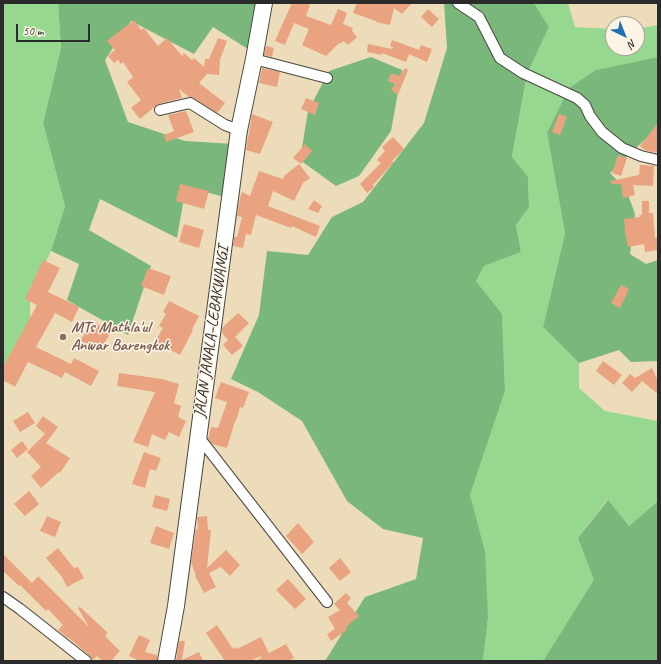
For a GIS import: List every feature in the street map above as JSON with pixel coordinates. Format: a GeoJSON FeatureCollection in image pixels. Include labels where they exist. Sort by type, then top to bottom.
{"type":"FeatureCollection","features":[{"type":"Feature","properties":{"kind":"main road","name":"JALAN JANALA–LEBAKWANGI"},"geometry":{"type":"LineString","coordinates":[[166,661],[176,606],[240,130],[264,3]]}},
{"type":"Feature","properties":{"kind":"street"},"geometry":{"type":"LineString","coordinates":[[458,3],[478,17],[500,58],[523,73],[576,98],[585,106],[590,116],[602,132],[622,148],[641,156],[658,160]]}},
{"type":"Feature","properties":{"kind":"street"},"geometry":{"type":"LineString","coordinates":[[254,58],[327,78]]}},
{"type":"Feature","properties":{"kind":"street"},"geometry":{"type":"LineString","coordinates":[[160,110],[190,103],[225,125],[240,130]]}},
{"type":"Feature","properties":{"kind":"street"},"geometry":{"type":"LineString","coordinates":[[198,436],[327,602]]}},
{"type":"Feature","properties":{"kind":"street"},"geometry":{"type":"LineString","coordinates":[[3,597],[86,661]]}},
{"type":"Feature","properties":{"kind":"green space"},"geometry":{"type":"Polygon","coordinates":[[[3,3],[58,3],[61,48],[43,123],[65,206],[51,251],[30,296],[30,330],[3,374],[3,3]]]}},
{"type":"Feature","properties":{"kind":"green space"},"geometry":{"type":"Polygon","coordinates":[[[58,3],[262,3],[251,51],[213,27],[194,54],[131,21],[105,60],[128,122],[185,141],[234,144],[225,197],[186,187],[177,238],[100,199],[89,230],[151,266],[128,335],[67,300],[79,264],[51,251],[65,206],[43,123],[61,48],[58,3]]]}},
{"type":"Feature","properties":{"kind":"green space"},"geometry":{"type":"Polygon","coordinates":[[[444,3],[534,3],[549,27],[527,74],[512,157],[528,177],[529,207],[516,225],[521,252],[484,266],[476,281],[502,314],[505,391],[470,495],[485,552],[488,618],[483,661],[325,661],[365,597],[416,579],[423,538],[383,529],[347,501],[302,421],[258,392],[231,379],[259,315],[267,251],[308,255],[332,217],[363,202],[424,123],[447,48],[444,3]]]}},
{"type":"Feature","properties":{"kind":"green space"},"geometry":{"type":"Polygon","coordinates":[[[534,3],[568,3],[575,27],[605,29],[605,56],[645,56],[645,27],[658,25],[658,57],[596,70],[570,88],[547,133],[565,233],[543,327],[579,363],[579,388],[605,411],[658,421],[658,501],[629,526],[607,500],[578,538],[595,580],[543,661],[483,661],[488,618],[470,495],[505,391],[502,314],[476,281],[484,266],[521,252],[516,225],[529,207],[528,177],[512,158],[527,74],[549,27],[534,3]]]}},
{"type":"Feature","properties":{"kind":"green space"},"geometry":{"type":"Polygon","coordinates":[[[371,57],[402,70],[391,131],[359,176],[336,186],[300,160],[308,111],[329,71],[371,57]]]}},
{"type":"Feature","properties":{"kind":"green space"},"geometry":{"type":"Polygon","coordinates":[[[658,57],[658,127],[610,173],[626,189],[635,214],[630,254],[646,264],[658,260],[658,361],[631,362],[619,350],[579,363],[543,327],[565,233],[547,133],[569,88],[596,70],[658,57]]]}},
{"type":"Feature","properties":{"kind":"green space"},"geometry":{"type":"Polygon","coordinates":[[[608,500],[629,526],[658,501],[658,661],[543,661],[594,580],[578,538],[608,500]]]}},
{"type":"Feature","properties":{"kind":"building"},"geometry":{"type":"Polygon","coordinates":[[[292,3],[305,3],[310,5],[306,16],[331,25],[338,9],[347,13],[343,24],[353,28],[352,31],[357,37],[348,45],[343,41],[340,44],[339,43],[326,56],[302,45],[309,29],[294,23],[285,45],[275,41],[292,3]]]}},
{"type":"Feature","properties":{"kind":"building"},"geometry":{"type":"Polygon","coordinates":[[[357,3],[412,3],[402,14],[394,8],[390,25],[376,22],[353,13],[357,3]]]}},
{"type":"Feature","properties":{"kind":"building"},"geometry":{"type":"Polygon","coordinates":[[[428,9],[439,19],[432,27],[421,17],[428,9]]]}},
{"type":"Feature","properties":{"kind":"building"},"geometry":{"type":"Polygon","coordinates":[[[134,20],[141,30],[144,28],[158,46],[167,38],[182,56],[184,53],[192,60],[194,58],[204,67],[205,59],[209,59],[218,38],[227,41],[220,60],[219,75],[207,74],[199,83],[225,103],[217,113],[189,97],[179,89],[182,98],[158,104],[140,119],[131,108],[141,100],[127,82],[133,77],[123,62],[121,64],[118,60],[114,63],[108,56],[115,50],[107,41],[134,20]]]}},
{"type":"Feature","properties":{"kind":"building"},"geometry":{"type":"Polygon","coordinates":[[[392,40],[419,50],[421,45],[432,49],[427,62],[409,54],[406,62],[382,53],[382,55],[367,52],[368,44],[392,49],[393,47],[390,46],[392,40]]]}},
{"type":"Feature","properties":{"kind":"building"},"geometry":{"type":"Polygon","coordinates":[[[266,46],[274,48],[272,57],[264,55],[266,46]]]}},
{"type":"Feature","properties":{"kind":"building"},"geometry":{"type":"Polygon","coordinates":[[[262,68],[280,72],[277,87],[259,83],[262,68]]]}},
{"type":"Feature","properties":{"kind":"building"},"geometry":{"type":"Polygon","coordinates":[[[405,68],[408,70],[398,95],[391,90],[395,84],[388,81],[391,73],[399,76],[405,68]]]}},
{"type":"Feature","properties":{"kind":"building"},"geometry":{"type":"Polygon","coordinates":[[[306,98],[319,103],[315,115],[301,109],[306,98]]]}},
{"type":"Feature","properties":{"kind":"building"},"geometry":{"type":"Polygon","coordinates":[[[186,111],[194,132],[166,142],[164,135],[174,131],[168,115],[186,111]]]}},
{"type":"Feature","properties":{"kind":"building"},"geometry":{"type":"Polygon","coordinates":[[[252,114],[273,122],[260,154],[246,150],[252,114]]]}},
{"type":"Feature","properties":{"kind":"building"},"geometry":{"type":"Polygon","coordinates":[[[559,114],[567,117],[560,135],[552,132],[559,114]]]}},
{"type":"Feature","properties":{"kind":"building"},"geometry":{"type":"Polygon","coordinates":[[[658,123],[658,150],[656,153],[645,150],[640,146],[658,123]]]}},
{"type":"Feature","properties":{"kind":"building"},"geometry":{"type":"Polygon","coordinates":[[[393,137],[404,149],[392,161],[394,162],[373,185],[374,187],[367,193],[360,184],[381,163],[377,160],[385,151],[382,147],[393,137]]]}},
{"type":"Feature","properties":{"kind":"building"},"geometry":{"type":"Polygon","coordinates":[[[305,144],[312,151],[301,164],[293,158],[305,144]]]}},
{"type":"Feature","properties":{"kind":"building"},"geometry":{"type":"Polygon","coordinates":[[[618,155],[627,158],[621,176],[612,173],[618,155]]]}},
{"type":"Feature","properties":{"kind":"building"},"geometry":{"type":"Polygon","coordinates":[[[299,164],[310,178],[303,183],[294,201],[273,191],[268,206],[320,226],[316,237],[292,226],[291,228],[256,215],[251,235],[246,234],[243,248],[233,246],[234,237],[237,237],[242,217],[237,216],[242,192],[250,196],[259,171],[283,179],[284,176],[299,164]]]}},
{"type":"Feature","properties":{"kind":"building"},"geometry":{"type":"Polygon","coordinates":[[[640,165],[654,166],[653,186],[633,185],[635,195],[623,198],[621,184],[611,184],[611,181],[639,175],[640,165]]]}},
{"type":"Feature","properties":{"kind":"building"},"geometry":{"type":"Polygon","coordinates":[[[180,184],[209,191],[204,209],[176,201],[180,184]]]}},
{"type":"Feature","properties":{"kind":"building"},"geometry":{"type":"Polygon","coordinates":[[[314,200],[322,206],[318,213],[308,209],[314,200]]]}},
{"type":"Feature","properties":{"kind":"building"},"geometry":{"type":"Polygon","coordinates":[[[642,201],[649,201],[649,213],[653,213],[655,238],[658,238],[658,250],[645,252],[644,244],[628,247],[624,219],[640,217],[639,215],[642,215],[642,201]]]}},
{"type":"Feature","properties":{"kind":"building"},"geometry":{"type":"Polygon","coordinates":[[[184,224],[204,230],[199,248],[179,242],[184,224]]]}},
{"type":"Feature","properties":{"kind":"building"},"geometry":{"type":"Polygon","coordinates":[[[43,260],[60,268],[48,292],[79,307],[72,322],[55,313],[36,347],[71,364],[74,358],[99,371],[91,386],[65,372],[62,378],[28,362],[15,387],[3,380],[3,367],[37,305],[25,299],[43,260]]]}},
{"type":"Feature","properties":{"kind":"building"},"geometry":{"type":"Polygon","coordinates":[[[148,268],[171,276],[164,295],[141,286],[148,268]]]}},
{"type":"Feature","properties":{"kind":"building"},"geometry":{"type":"Polygon","coordinates":[[[621,285],[629,289],[620,308],[611,303],[621,285]]]}},
{"type":"Feature","properties":{"kind":"building"},"geometry":{"type":"Polygon","coordinates":[[[169,301],[199,316],[180,355],[155,342],[163,328],[159,326],[166,314],[163,312],[169,301]]]}},
{"type":"Feature","properties":{"kind":"building"},"geometry":{"type":"Polygon","coordinates":[[[238,313],[249,323],[235,337],[243,346],[232,355],[223,345],[228,340],[222,333],[222,328],[238,313]]]}},
{"type":"Feature","properties":{"kind":"building"},"geometry":{"type":"Polygon","coordinates":[[[92,321],[111,332],[99,352],[80,341],[92,321]]]}},
{"type":"Feature","properties":{"kind":"building"},"geometry":{"type":"Polygon","coordinates":[[[603,361],[622,375],[614,385],[596,371],[603,361]]]}},
{"type":"Feature","properties":{"kind":"building"},"geometry":{"type":"Polygon","coordinates":[[[652,368],[658,381],[658,394],[642,381],[632,392],[622,383],[630,374],[635,378],[652,368]]]}},
{"type":"Feature","properties":{"kind":"building"},"geometry":{"type":"Polygon","coordinates":[[[119,373],[162,379],[179,384],[174,403],[181,406],[178,417],[186,421],[179,437],[169,432],[165,440],[152,434],[148,447],[133,442],[155,392],[117,386],[119,373]]]}},
{"type":"Feature","properties":{"kind":"building"},"geometry":{"type":"Polygon","coordinates":[[[221,382],[249,392],[243,408],[240,407],[227,448],[212,444],[208,439],[211,427],[218,428],[227,402],[215,398],[221,382]]]}},
{"type":"Feature","properties":{"kind":"building"},"geometry":{"type":"Polygon","coordinates":[[[28,412],[35,423],[20,432],[13,421],[28,412]]]}},
{"type":"Feature","properties":{"kind":"building"},"geometry":{"type":"Polygon","coordinates":[[[43,416],[58,427],[46,443],[70,458],[60,473],[59,472],[41,488],[31,476],[41,467],[27,452],[45,434],[36,426],[43,416]]]}},
{"type":"Feature","properties":{"kind":"building"},"geometry":{"type":"Polygon","coordinates":[[[22,441],[28,449],[17,458],[11,450],[22,441]]]}},
{"type":"Feature","properties":{"kind":"building"},"geometry":{"type":"Polygon","coordinates":[[[144,452],[161,458],[156,471],[150,469],[145,488],[132,484],[144,452]]]}},
{"type":"Feature","properties":{"kind":"building"},"geometry":{"type":"Polygon","coordinates":[[[29,491],[39,504],[25,516],[14,504],[29,491]]]}},
{"type":"Feature","properties":{"kind":"building"},"geometry":{"type":"Polygon","coordinates":[[[155,495],[170,499],[167,511],[152,507],[155,495]]]}},
{"type":"Feature","properties":{"kind":"building"},"geometry":{"type":"Polygon","coordinates":[[[47,516],[61,522],[55,537],[40,531],[47,516]]]}},
{"type":"Feature","properties":{"kind":"building"},"geometry":{"type":"Polygon","coordinates":[[[207,516],[208,530],[211,530],[207,568],[226,550],[240,565],[230,576],[221,567],[209,573],[216,587],[204,593],[195,576],[196,575],[191,563],[196,529],[198,529],[197,517],[207,516]]]}},
{"type":"Feature","properties":{"kind":"building"},"geometry":{"type":"Polygon","coordinates":[[[298,523],[314,542],[302,554],[286,536],[298,523]]]}},
{"type":"Feature","properties":{"kind":"building"},"geometry":{"type":"Polygon","coordinates":[[[156,526],[174,533],[169,549],[150,543],[156,526]]]}},
{"type":"Feature","properties":{"kind":"building"},"geometry":{"type":"Polygon","coordinates":[[[58,548],[74,568],[78,567],[84,578],[67,587],[62,577],[46,558],[58,548]]]}},
{"type":"Feature","properties":{"kind":"building"},"geometry":{"type":"Polygon","coordinates":[[[3,554],[32,583],[38,576],[89,627],[78,608],[80,607],[108,633],[105,636],[120,651],[111,661],[102,661],[97,656],[93,660],[58,630],[63,625],[48,609],[46,611],[20,585],[19,586],[3,571],[3,554]]]}},
{"type":"Feature","properties":{"kind":"building"},"geometry":{"type":"Polygon","coordinates":[[[340,558],[351,572],[340,581],[329,568],[340,558]]]}},
{"type":"Feature","properties":{"kind":"building"},"geometry":{"type":"Polygon","coordinates":[[[288,579],[306,599],[295,609],[276,590],[288,579]]]}},
{"type":"Feature","properties":{"kind":"building"},"geometry":{"type":"Polygon","coordinates":[[[346,593],[351,598],[347,603],[359,616],[346,627],[347,630],[331,641],[327,634],[335,629],[328,617],[340,610],[334,604],[346,593]]]}},
{"type":"Feature","properties":{"kind":"building"},"geometry":{"type":"Polygon","coordinates":[[[217,625],[233,649],[237,647],[237,649],[261,637],[269,653],[286,644],[294,658],[288,661],[255,661],[261,658],[261,656],[250,661],[225,661],[206,633],[217,625]]]}},
{"type":"Feature","properties":{"kind":"building"},"geometry":{"type":"Polygon","coordinates":[[[139,635],[150,640],[145,652],[157,655],[157,661],[140,661],[129,656],[139,635]]]}},
{"type":"Feature","properties":{"kind":"building"},"geometry":{"type":"Polygon","coordinates":[[[179,641],[185,641],[182,660],[199,652],[203,661],[176,661],[179,641]]]}},
{"type":"Feature","properties":{"kind":"place","name":"MTs Mathla'ul Anwar Barengkok"},"geometry":{"type":"Point","coordinates":[63,337]}}]}
